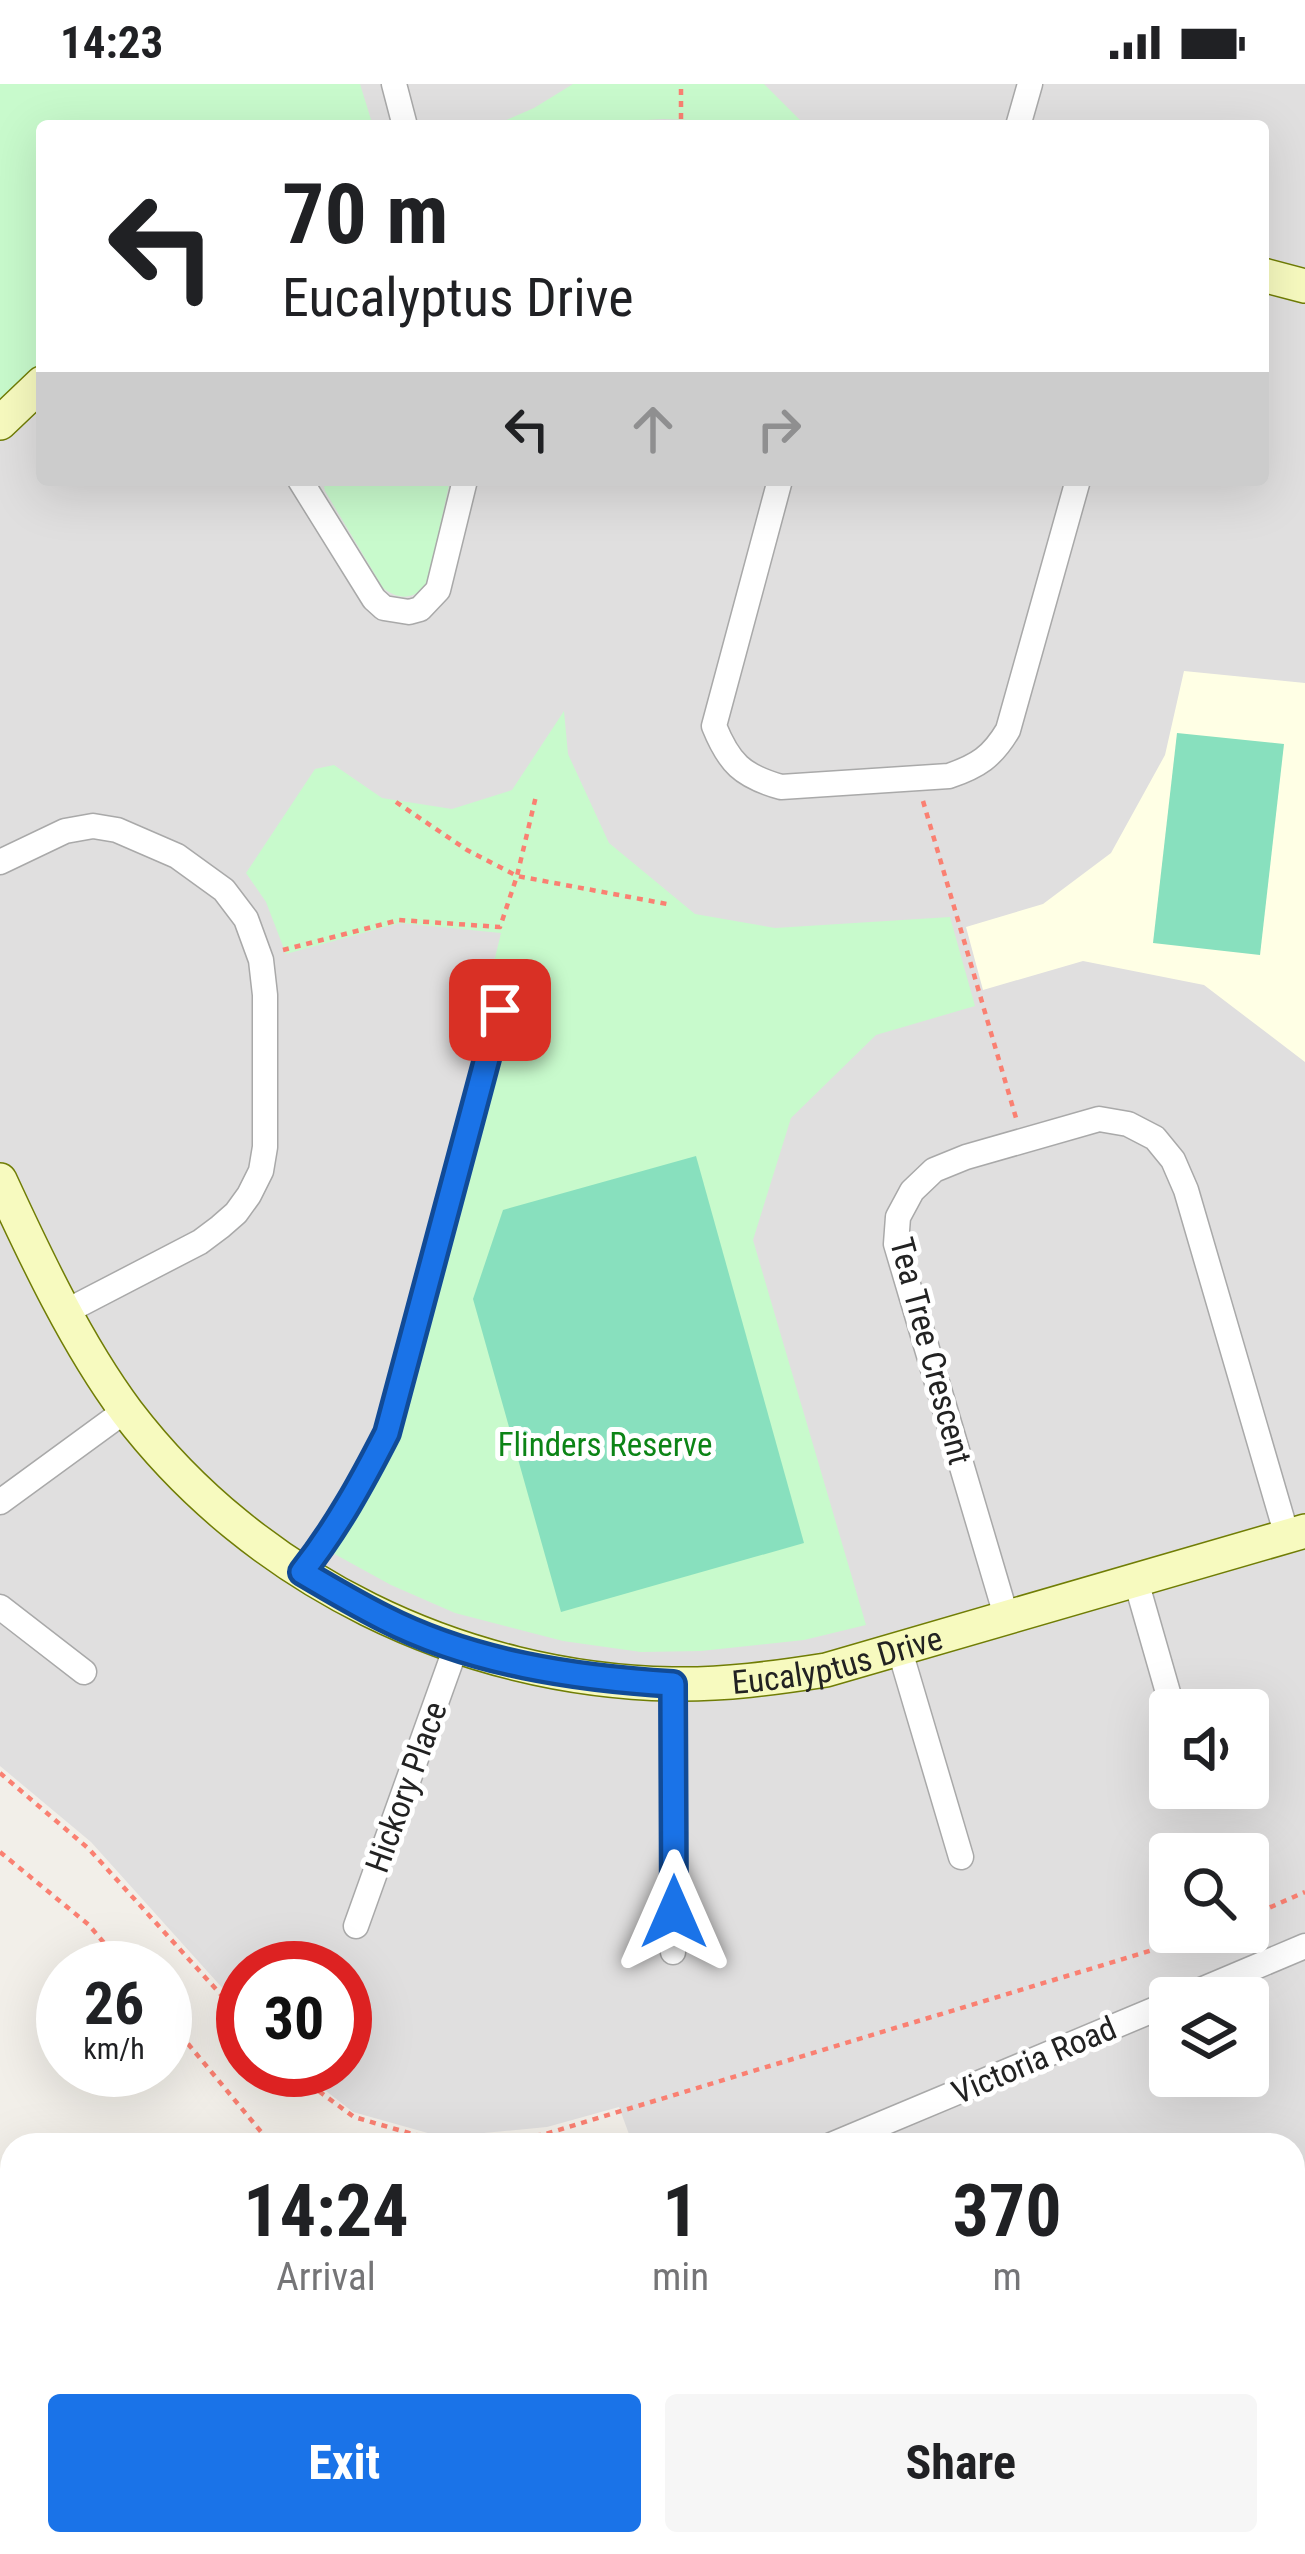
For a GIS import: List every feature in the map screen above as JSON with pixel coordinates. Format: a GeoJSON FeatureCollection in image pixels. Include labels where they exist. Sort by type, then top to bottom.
{"type":"FeatureCollection","features":[{"type":"Feature","properties":{"kind":"street"},"geometry":{"type":"LineString","coordinates":[[394,84],[403,120]]}},
{"type":"Feature","properties":{"kind":"street"},"geometry":{"type":"LineString","coordinates":[[1020,120],[1030,84]]}},
{"type":"Feature","properties":{"kind":"street"},"geometry":{"type":"LineString","coordinates":[[1269,277],[1305,286]]}},
{"type":"Feature","properties":{"kind":"street"},"geometry":{"type":"LineString","coordinates":[[0,423],[36,389]]}},
{"type":"Feature","properties":{"kind":"street"},"geometry":{"type":"LineString","coordinates":[[304,486],[374,599],[384,608],[409,612],[420,609],[438,590],[464,486]]}},
{"type":"Feature","properties":{"kind":"street"},"geometry":{"type":"LineString","coordinates":[[778,486],[714,726],[737,767],[756,780],[781,787],[949,776],[973,768],[997,749],[1008,730],[1076,486]]}},
{"type":"Feature","properties":{"kind":"street"},"geometry":{"type":"LineString","coordinates":[[0,862],[65,831],[93,826],[117,830],[178,856],[224,890],[247,920],[261,960],[265,1147],[261,1172],[250,1195],[200,1242],[67,1312]]}},
{"type":"Feature","properties":{"kind":"street"},"geometry":{"type":"LineString","coordinates":[[302,1572],[363,1481],[387,1433],[500,1010]]}},
{"type":"Feature","properties":{"kind":"street","name":"Tea Tree Crescent"},"geometry":{"type":"LineString","coordinates":[[1007,1619],[896,1244],[898,1216],[912,1191],[934,1170],[966,1157],[1099,1119],[1128,1124],[1155,1138],[1173,1160],[1186,1190],[1296,1534]]}},
{"type":"Feature","properties":{"kind":"street","name":"Eucalyptus Drive"},"geometry":{"type":"LineString","coordinates":[[3,1193],[126,1410],[159,1450],[267,1549],[386,1620],[456,1647],[606,1680],[745,1682],[826,1670],[900,1651],[1296,1534]]}},
{"type":"Feature","properties":{"kind":"street"},"geometry":{"type":"LineString","coordinates":[[0,1502],[126,1410]]}},
{"type":"Feature","properties":{"kind":"street"},"geometry":{"type":"LineString","coordinates":[[1136,1581],[1168,1689]]}},
{"type":"Feature","properties":{"kind":"street"},"geometry":{"type":"LineString","coordinates":[[0,1607],[84,1672]]}},
{"type":"Feature","properties":{"kind":"street","name":"Hickory Place"},"geometry":{"type":"LineString","coordinates":[[356,1926],[456,1647]]}},
{"type":"Feature","properties":{"kind":"street"},"geometry":{"type":"LineString","coordinates":[[900,1651],[961,1857]]}},
{"type":"Feature","properties":{"kind":"street"},"geometry":{"type":"LineString","coordinates":[[673,1684],[674,1952]]}},
{"type":"Feature","properties":{"kind":"street"},"geometry":{"type":"LineString","coordinates":[[1232,1977],[1305,1946]]}},
{"type":"Feature","properties":{"kind":"street","name":"Victoria Road"},"geometry":{"type":"LineString","coordinates":[[860,2133],[1149,2012]]}},
{"type":"Feature","properties":{"kind":"path"},"geometry":{"type":"LineString","coordinates":[[681,119],[682,84]]}},
{"type":"Feature","properties":{"kind":"path"},"geometry":{"type":"LineString","coordinates":[[917,778],[1022,1141]]}},
{"type":"Feature","properties":{"kind":"path"},"geometry":{"type":"LineString","coordinates":[[261,960],[279,951],[399,920],[500,927],[536,796]]}},
{"type":"Feature","properties":{"kind":"path"},"geometry":{"type":"LineString","coordinates":[[396,802],[467,850],[517,876],[667,904]]}},
{"type":"Feature","properties":{"kind":"path"},"geometry":{"type":"LineString","coordinates":[[0,1773],[89,1849],[216,1989]]}},
{"type":"Feature","properties":{"kind":"path"},"geometry":{"type":"LineString","coordinates":[[0,1852],[102,1941]]}},
{"type":"Feature","properties":{"kind":"path"},"geometry":{"type":"LineString","coordinates":[[1269,1908],[1305,1892]]}},
{"type":"Feature","properties":{"kind":"path"},"geometry":{"type":"LineString","coordinates":[[549,2133],[1149,1951]]}},
{"type":"Feature","properties":{"kind":"path"},"geometry":{"type":"LineString","coordinates":[[192,2049],[262,2133]]}},
{"type":"Feature","properties":{"kind":"path"},"geometry":{"type":"LineString","coordinates":[[327,2097],[354,2117],[409,2133]]}},
{"type":"Feature","properties":{"kind":"shaded area"},"geometry":{"type":"Polygon","coordinates":[[[0,84],[1305,84],[1305,2133],[629,2133],[619,2107],[547,2127],[428,2133],[353,2112],[334,2097],[372,2097],[372,1941],[216,1941],[216,1981],[192,1954],[192,1941],[180,1941],[91,1842],[0,1766],[0,84]]]}},
{"type":"Feature","properties":{"kind":"shaded area"},"geometry":{"type":"Polygon","coordinates":[[[1184,671],[1305,683],[1305,1062],[1204,985],[1083,961],[983,990],[966,927],[1043,904],[1111,853],[1165,755],[1184,671]]]}},
{"type":"Feature","properties":{"kind":"green space"},"geometry":{"type":"Polygon","coordinates":[[[0,84],[360,84],[371,120],[36,120],[36,374],[0,404],[0,84]]]}},
{"type":"Feature","properties":{"kind":"green space"},"geometry":{"type":"Polygon","coordinates":[[[573,84],[764,84],[800,120],[506,120],[573,84]]]}},
{"type":"Feature","properties":{"kind":"green space"},"geometry":{"type":"Polygon","coordinates":[[[324,486],[449,486],[429,579],[420,591],[403,597],[383,588],[324,486]]]}},
{"type":"Feature","properties":{"kind":"green space","name":"Flinders Reserve"},"geometry":{"type":"Polygon","coordinates":[[[564,711],[568,754],[609,843],[695,914],[775,928],[950,917],[975,1006],[876,1035],[791,1118],[753,1240],[866,1625],[804,1640],[641,1652],[563,1641],[455,1613],[329,1551],[367,1495],[395,1441],[513,999],[487,991],[501,933],[400,923],[286,954],[266,902],[246,873],[315,769],[334,765],[382,798],[452,809],[512,790],[564,711]]]}},
{"type":"Feature","properties":{"kind":"green space"},"geometry":{"type":"Polygon","coordinates":[[[1177,733],[1284,744],[1260,955],[1153,943],[1177,733]]]}},
{"type":"Feature","properties":{"kind":"green space"},"geometry":{"type":"Polygon","coordinates":[[[696,1156],[804,1543],[561,1612],[473,1299],[503,1210],[696,1156]]]}},
{"type":"Feature","properties":{"kind":"route"},"geometry":{"type":"LineString","coordinates":[[500,1010],[387,1433],[363,1481],[302,1572],[386,1620],[456,1647],[558,1672],[673,1684],[674,1912]]}}]}
